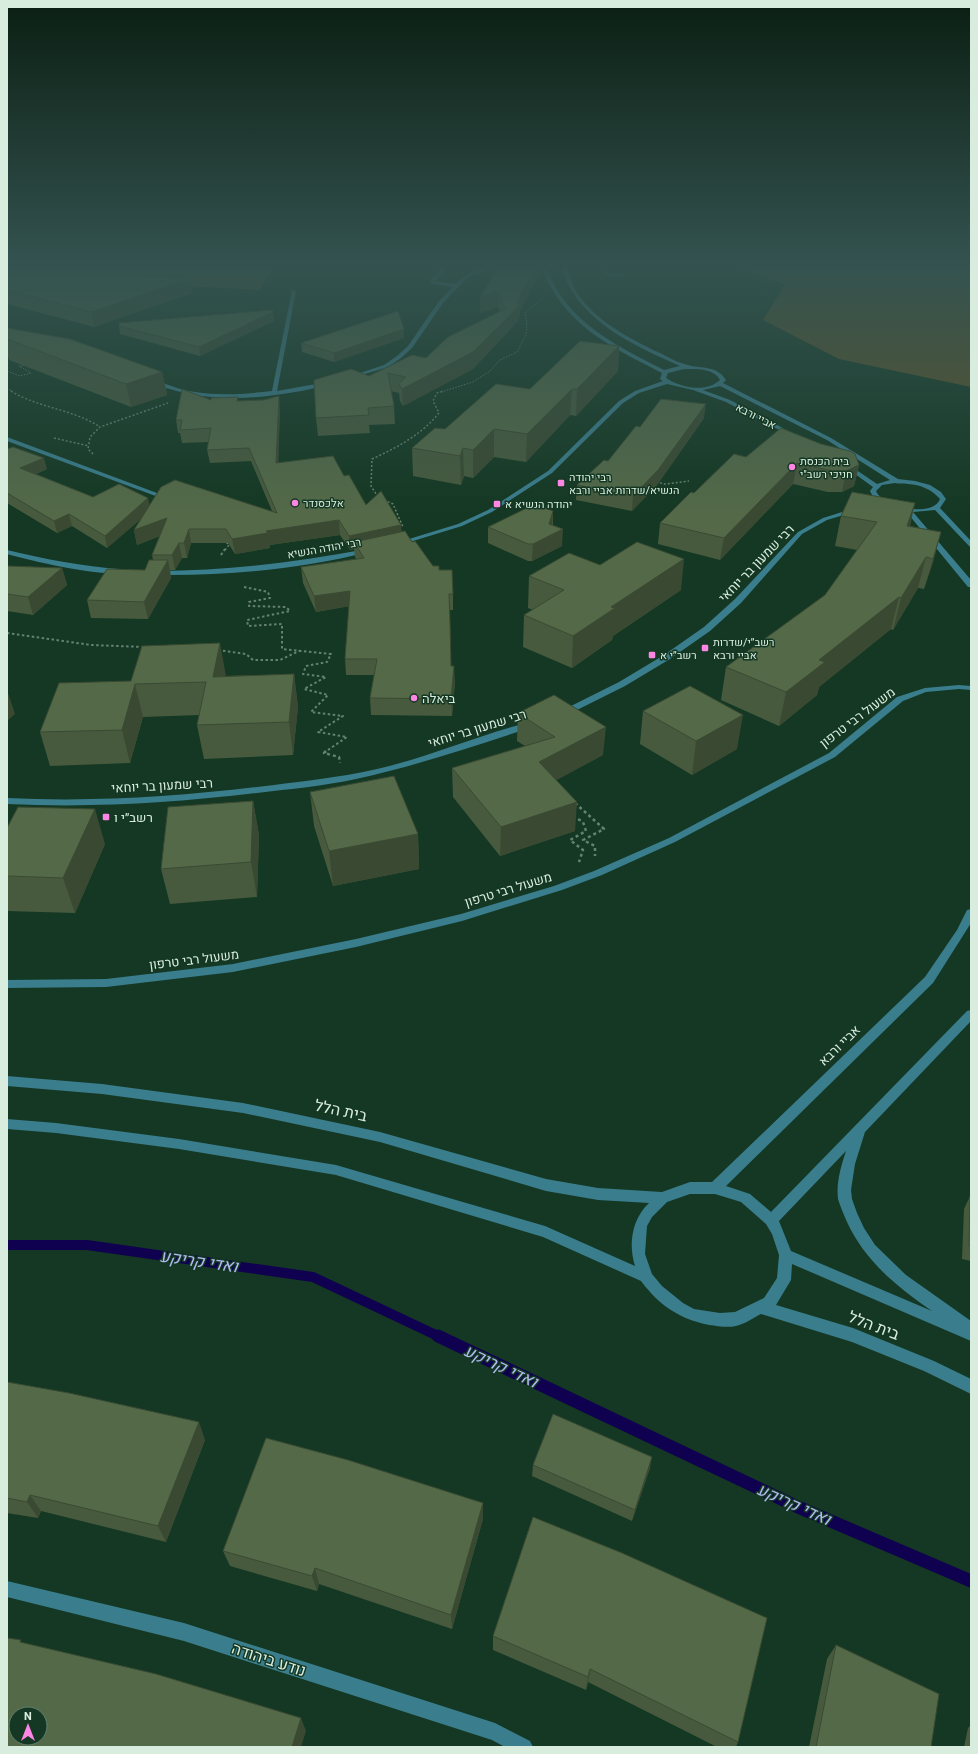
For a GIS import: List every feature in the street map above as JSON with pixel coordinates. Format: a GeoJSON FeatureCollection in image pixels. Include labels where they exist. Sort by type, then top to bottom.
{"type":"FeatureCollection","features":[{"type":"Feature","properties":{"kind":"street"},"geometry":{"type":"LineString","coordinates":[[274,393],[283,349]]}},
{"type":"Feature","properties":{"kind":"street"},"geometry":{"type":"LineString","coordinates":[[347,379],[386,366],[408,349]]}},
{"type":"Feature","properties":{"kind":"street"},"geometry":{"type":"LineString","coordinates":[[621,349],[665,373]]}},
{"type":"Feature","properties":{"kind":"street"},"geometry":{"type":"LineString","coordinates":[[648,349],[687,367]]}},
{"type":"Feature","properties":{"kind":"street"},"geometry":{"type":"LineString","coordinates":[[687,367],[706,369],[718,373],[723,378],[720,384],[712,387],[694,388],[677,386],[663,379],[663,375],[672,369],[687,367]]}},
{"type":"Feature","properties":{"kind":"street"},"geometry":{"type":"LineString","coordinates":[[144,379],[174,389],[196,394],[242,395],[274,393],[334,382]]}},
{"type":"Feature","properties":{"kind":"street"},"geometry":{"type":"LineString","coordinates":[[393,545],[460,525],[490,511],[550,472],[630,395],[640,390],[667,382]]}},
{"type":"Feature","properties":{"kind":"street","name":"אביי ורבא"},"geometry":{"type":"LineString","coordinates":[[720,384],[829,439],[898,482]]}},
{"type":"Feature","properties":{"kind":"street","name":"אביי ורבא"},"geometry":{"type":"LineString","coordinates":[[694,388],[728,402],[796,437]]}},
{"type":"Feature","properties":{"kind":"street"},"geometry":{"type":"LineString","coordinates":[[7,438],[16,443],[163,497]]}},
{"type":"Feature","properties":{"kind":"street"},"geometry":{"type":"LineString","coordinates":[[7,446],[16,443]]}},
{"type":"Feature","properties":{"kind":"street"},"geometry":{"type":"LineString","coordinates":[[839,462],[876,486]]}},
{"type":"Feature","properties":{"kind":"street"},"geometry":{"type":"LineString","coordinates":[[889,482],[898,482],[910,482],[934,489],[943,499],[940,505],[936,507],[923,510],[903,509],[887,505],[873,495],[873,490],[876,486],[889,482]]}},
{"type":"Feature","properties":{"kind":"street"},"geometry":{"type":"LineString","coordinates":[[874,506],[887,505]]}},
{"type":"Feature","properties":{"kind":"street"},"geometry":{"type":"LineString","coordinates":[[936,507],[971,545]]}},
{"type":"Feature","properties":{"kind":"street","name":"רבי שמעון בר יוחאי"},"geometry":{"type":"LineString","coordinates":[[556,716],[622,684],[667,657],[707,629],[738,601],[800,533],[826,519],[861,509]]}},
{"type":"Feature","properties":{"kind":"street"},"geometry":{"type":"LineString","coordinates":[[903,509],[911,514],[971,585]]}},
{"type":"Feature","properties":{"kind":"street","name":"רבי יהודה הנשיא"},"geometry":{"type":"LineString","coordinates":[[146,572],[257,569],[321,561],[371,550]]}},
{"type":"Feature","properties":{"kind":"street"},"geometry":{"type":"LineString","coordinates":[[7,552],[53,563],[100,570],[123,571]]}},
{"type":"Feature","properties":{"kind":"street","name":"משעול רבי טרפון"},"geometry":{"type":"LineString","coordinates":[[7,984],[106,982],[233,968],[356,943],[462,917],[558,888],[598,873],[672,840],[832,755],[900,699],[925,690],[959,687],[971,688]]}},
{"type":"Feature","properties":{"kind":"street","name":"רבי שמעון בר יוחאי"},"geometry":{"type":"LineString","coordinates":[[7,801],[96,802],[168,799],[221,795],[341,779],[418,760],[542,721]]}},
{"type":"Feature","properties":{"kind":"street","name":"אביי ורבא"},"geometry":{"type":"LineString","coordinates":[[715,1188],[929,980],[961,932],[971,913]]}},
{"type":"Feature","properties":{"kind":"street"},"geometry":{"type":"LineString","coordinates":[[771,1220],[971,1014]]}},
{"type":"Feature","properties":{"kind":"street","name":"בית הלל"},"geometry":{"type":"LineString","coordinates":[[7,1081],[102,1089],[243,1108],[380,1137],[546,1185],[598,1194],[662,1198]]}},
{"type":"Feature","properties":{"kind":"street"},"geometry":{"type":"LineString","coordinates":[[7,1124],[56,1128],[179,1144],[336,1170],[545,1232],[646,1278]]}},
{"type":"Feature","properties":{"kind":"street"},"geometry":{"type":"LineString","coordinates":[[859,1128],[846,1173],[845,1200],[856,1229],[873,1253],[905,1282],[971,1329]]}},
{"type":"Feature","properties":{"kind":"street"},"geometry":{"type":"LineString","coordinates":[[690,1188],[715,1188],[745,1198],[771,1220],[778,1232],[786,1255],[784,1280],[769,1303],[736,1319],[720,1320],[692,1315],[678,1308],[657,1291],[646,1278],[638,1254],[640,1225],[647,1213],[662,1198],[690,1188]]}},
{"type":"Feature","properties":{"kind":"street","name":"בית הלל"},"geometry":{"type":"LineString","coordinates":[[786,1255],[971,1334]]}},
{"type":"Feature","properties":{"kind":"street","name":"בית הלל"},"geometry":{"type":"LineString","coordinates":[[760,1307],[853,1335],[929,1366],[971,1387]]}},
{"type":"Feature","properties":{"kind":"street","name":"נודע ביהודה"},"geometry":{"type":"LineString","coordinates":[[7,1588],[184,1632],[495,1732],[524,1747]]}},
{"type":"Feature","properties":{"kind":"path"},"geometry":{"type":"LineString","coordinates":[[425,536],[403,528],[393,504],[378,497],[371,486],[372,460],[395,449],[422,431],[432,422],[439,413],[433,401],[437,393],[473,382],[490,371],[500,360],[517,352],[519,349]]}},
{"type":"Feature","properties":{"kind":"path"},"geometry":{"type":"LineString","coordinates":[[7,371],[20,376],[31,374],[19,366],[32,364]]}},
{"type":"Feature","properties":{"kind":"path"},"geometry":{"type":"LineString","coordinates":[[7,388],[21,397],[86,418],[100,427],[196,394]]}},
{"type":"Feature","properties":{"kind":"path"},"geometry":{"type":"LineString","coordinates":[[53,438],[89,446]]}},
{"type":"Feature","properties":{"kind":"path"},"geometry":{"type":"LineString","coordinates":[[550,472],[583,476],[590,475]]}},
{"type":"Feature","properties":{"kind":"path"},"geometry":{"type":"LineString","coordinates":[[652,481],[665,484],[689,482]]}},
{"type":"Feature","properties":{"kind":"path"},"geometry":{"type":"LineString","coordinates":[[225,541],[229,545],[220,555],[238,570]]}},
{"type":"Feature","properties":{"kind":"path"},"geometry":{"type":"LineString","coordinates":[[257,569],[263,580],[246,583],[244,587],[268,592],[270,598],[249,602],[249,606],[286,607],[290,611],[247,620],[248,626],[282,624],[282,649],[331,654],[327,662],[306,666],[303,674],[326,677],[304,688],[328,695],[311,712],[343,716],[318,732],[347,737],[324,753],[339,757],[341,779]]}},
{"type":"Feature","properties":{"kind":"path"},"geometry":{"type":"LineString","coordinates":[[7,633],[91,645],[145,647]]}},
{"type":"Feature","properties":{"kind":"path"},"geometry":{"type":"LineString","coordinates":[[215,650],[246,654],[253,660],[280,660],[299,650]]}},
{"type":"Feature","properties":{"kind":"path"},"geometry":{"type":"LineString","coordinates":[[573,801],[604,829],[583,840],[595,846],[596,855],[593,862],[598,873]]}},
{"type":"Feature","properties":{"kind":"path"},"geometry":{"type":"LineString","coordinates":[[571,815],[583,822],[586,831],[570,840],[583,850],[579,861],[583,878]]}},
{"type":"Feature","properties":{"kind":"shaded area"},"geometry":{"type":"Polygon","coordinates":[[[819,349],[971,349],[971,387],[839,359],[819,349]]]}},
{"type":"Feature","properties":{"kind":"building"},"geometry":{"type":"Polygon","coordinates":[[[33,349],[97,349],[162,372],[126,384],[33,349]]]}},
{"type":"Feature","properties":{"kind":"building"},"geometry":{"type":"Polygon","coordinates":[[[320,349],[346,349],[334,353],[320,349]]]}},
{"type":"Feature","properties":{"kind":"building"},"geometry":{"type":"Polygon","coordinates":[[[436,349],[476,349],[473,352],[402,389],[399,384],[406,377],[388,373],[394,406],[368,408],[369,415],[316,418],[314,380],[351,369],[369,376],[412,355],[426,358],[436,349]]]}},
{"type":"Feature","properties":{"kind":"building"},"geometry":{"type":"Polygon","coordinates":[[[572,349],[616,349],[577,389],[572,389],[527,434],[494,429],[473,450],[463,448],[460,456],[412,448],[435,428],[445,429],[496,384],[530,389],[572,349]]]}},
{"type":"Feature","properties":{"kind":"building"},"geometry":{"type":"Polygon","coordinates":[[[182,389],[211,400],[211,398],[238,397],[237,401],[264,400],[279,396],[276,463],[333,456],[344,476],[349,475],[366,505],[381,491],[401,525],[349,536],[339,520],[266,531],[268,533],[232,539],[226,529],[189,529],[184,543],[179,543],[172,555],[152,555],[167,518],[134,530],[161,487],[175,480],[277,513],[249,448],[207,450],[211,428],[180,430],[182,420],[176,420],[182,389]]]}},
{"type":"Feature","properties":{"kind":"building"},"geometry":{"type":"Polygon","coordinates":[[[661,399],[706,404],[658,470],[633,496],[577,485],[604,460],[608,461],[636,426],[640,427],[661,399]]]}},
{"type":"Feature","properties":{"kind":"building"},"geometry":{"type":"Polygon","coordinates":[[[781,428],[821,444],[850,451],[855,454],[859,465],[846,471],[833,471],[797,463],[724,538],[660,523],[691,492],[694,493],[734,454],[746,457],[781,428]]]}},
{"type":"Feature","properties":{"kind":"building"},"geometry":{"type":"Polygon","coordinates":[[[13,447],[44,458],[20,468],[93,497],[119,484],[148,498],[105,536],[69,514],[54,521],[7,493],[7,449],[13,447]]]}},
{"type":"Feature","properties":{"kind":"building"},"geometry":{"type":"Polygon","coordinates":[[[852,492],[915,503],[907,526],[941,532],[933,559],[926,557],[901,598],[899,597],[819,660],[825,662],[786,692],[726,667],[825,595],[877,522],[841,516],[852,492]]]}},
{"type":"Feature","properties":{"kind":"building"},"geometry":{"type":"Polygon","coordinates":[[[535,504],[553,511],[549,524],[563,529],[533,544],[528,544],[488,527],[535,504]]]}},
{"type":"Feature","properties":{"kind":"building"},"geometry":{"type":"Polygon","coordinates":[[[405,531],[412,542],[415,541],[433,566],[439,566],[439,570],[452,570],[453,594],[449,594],[451,666],[454,666],[451,699],[370,698],[377,659],[345,659],[350,591],[314,596],[301,567],[364,558],[354,542],[405,531]]]}},
{"type":"Feature","properties":{"kind":"building"},"geometry":{"type":"Polygon","coordinates":[[[637,542],[684,559],[611,607],[615,608],[573,636],[524,615],[564,590],[529,576],[569,553],[600,565],[637,542]]]}},
{"type":"Feature","properties":{"kind":"building"},"geometry":{"type":"Polygon","coordinates":[[[149,560],[168,560],[144,602],[87,600],[107,569],[145,570],[149,560]]]}},
{"type":"Feature","properties":{"kind":"building"},"geometry":{"type":"Polygon","coordinates":[[[7,566],[62,568],[28,597],[7,594],[7,566]]]}},
{"type":"Feature","properties":{"kind":"building"},"geometry":{"type":"Polygon","coordinates":[[[220,643],[213,677],[294,674],[289,722],[197,725],[206,682],[135,684],[122,730],[40,732],[59,683],[131,681],[142,646],[220,643]]]}},
{"type":"Feature","properties":{"kind":"building"},"geometry":{"type":"Polygon","coordinates":[[[690,686],[743,715],[696,741],[643,711],[690,686]]]}},
{"type":"Feature","properties":{"kind":"building"},"geometry":{"type":"Polygon","coordinates":[[[554,695],[606,727],[539,762],[577,802],[501,827],[452,768],[555,737],[518,713],[554,695]]]}},
{"type":"Feature","properties":{"kind":"building"},"geometry":{"type":"Polygon","coordinates":[[[394,776],[418,834],[329,851],[310,792],[394,776]]]}},
{"type":"Feature","properties":{"kind":"building"},"geometry":{"type":"Polygon","coordinates":[[[253,801],[251,862],[161,869],[168,807],[253,801]]]}},
{"type":"Feature","properties":{"kind":"building"},"geometry":{"type":"Polygon","coordinates":[[[18,807],[95,809],[63,878],[7,876],[7,828],[18,807]]]}},
{"type":"Feature","properties":{"kind":"building"},"geometry":{"type":"Polygon","coordinates":[[[970,1196],[971,1246],[969,1246],[970,1196]]]}},
{"type":"Feature","properties":{"kind":"building"},"geometry":{"type":"Polygon","coordinates":[[[7,1382],[69,1393],[199,1422],[158,1526],[30,1495],[27,1502],[7,1498],[7,1382]]]}},
{"type":"Feature","properties":{"kind":"building"},"geometry":{"type":"Polygon","coordinates":[[[553,1414],[652,1457],[635,1510],[533,1465],[553,1414]]]}},
{"type":"Feature","properties":{"kind":"building"},"geometry":{"type":"Polygon","coordinates":[[[266,1438],[348,1460],[483,1503],[451,1615],[315,1568],[312,1576],[223,1551],[266,1438]]]}},
{"type":"Feature","properties":{"kind":"building"},"geometry":{"type":"Polygon","coordinates":[[[533,1517],[622,1553],[767,1618],[738,1742],[590,1669],[588,1677],[493,1636],[533,1517]]]}},
{"type":"Feature","properties":{"kind":"building"},"geometry":{"type":"Polygon","coordinates":[[[7,1638],[21,1640],[20,1642],[156,1674],[301,1718],[292,1747],[7,1747],[7,1638]]]}},
{"type":"Feature","properties":{"kind":"building"},"geometry":{"type":"Polygon","coordinates":[[[836,1645],[939,1694],[931,1747],[816,1747],[836,1645]]]}},
{"type":"Feature","properties":{"kind":"waterway","name":"ואדי קריקע"},"geometry":{"type":"LineString","coordinates":[[7,1245],[87,1245],[313,1277],[440,1337]]}},
{"type":"Feature","properties":{"kind":"waterway","name":"ואדי קריקע"},"geometry":{"type":"LineString","coordinates":[[438,1336],[798,1507],[971,1581]]}},
{"type":"Feature","properties":{"kind":"place","name":"בית הכנסת חניכי רשב\"י"},"geometry":{"type":"Point","coordinates":[792,467]}},
{"type":"Feature","properties":{"kind":"place","name":"רבי יהודה הנשיא/שדרות אביי ורבא"},"geometry":{"type":"Point","coordinates":[561,483]}},
{"type":"Feature","properties":{"kind":"place","name":"אלכסנדר"},"geometry":{"type":"Point","coordinates":[295,503]}},
{"type":"Feature","properties":{"kind":"place","name":"יהודה הנשיא א"},"geometry":{"type":"Point","coordinates":[497,504]}},
{"type":"Feature","properties":{"kind":"place","name":"רשב״י/שדרות אביי ורבא"},"geometry":{"type":"Point","coordinates":[705,648]}},
{"type":"Feature","properties":{"kind":"place","name":"רשב״י א"},"geometry":{"type":"Point","coordinates":[652,655]}},
{"type":"Feature","properties":{"kind":"place","name":"ביאלה"},"geometry":{"type":"Point","coordinates":[414,698]}},
{"type":"Feature","properties":{"kind":"place","name":"רשב״י ו"},"geometry":{"type":"Point","coordinates":[106,817]}}]}
